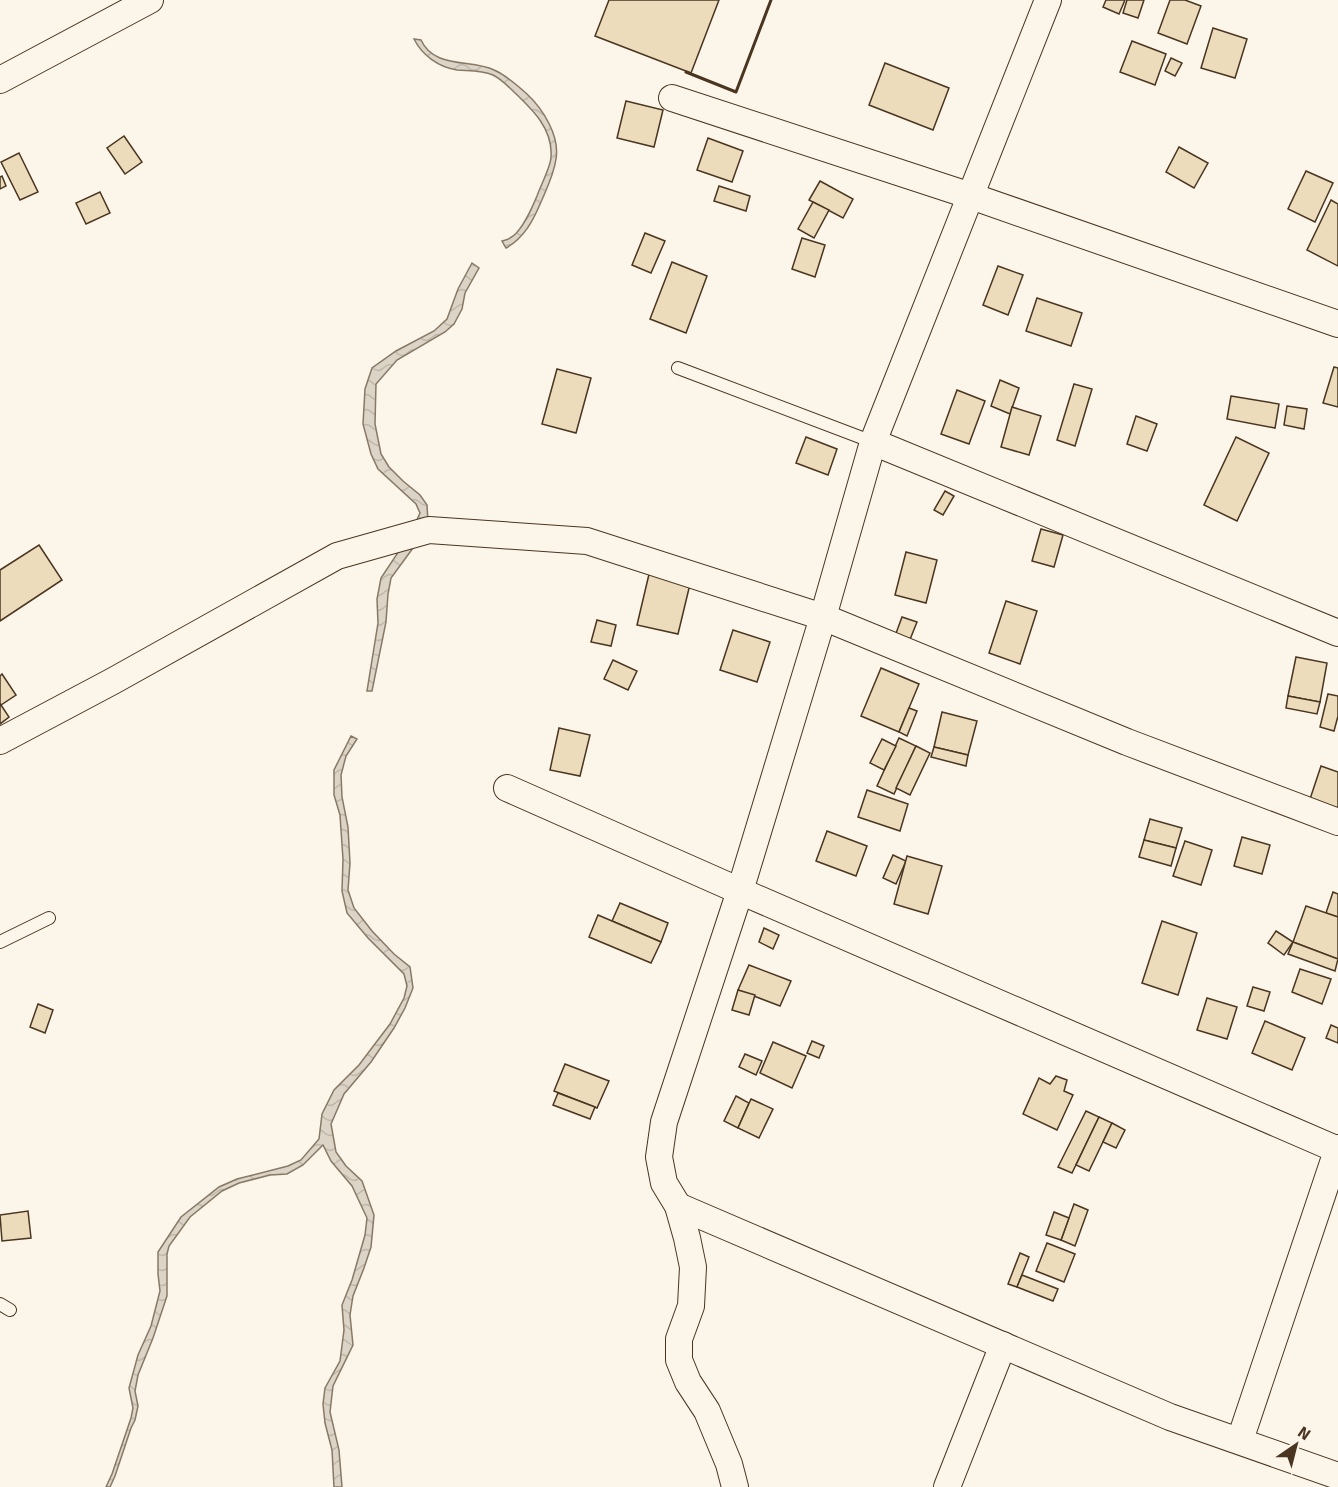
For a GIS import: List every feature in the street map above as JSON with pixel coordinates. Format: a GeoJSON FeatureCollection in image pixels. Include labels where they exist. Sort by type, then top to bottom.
{"type":"FeatureCollection","features":[{"type":"Feature","properties":{"kind":"street"},"geometry":{"type":"LineString","coordinates":[[0,80],[150,0]]}},
{"type":"Feature","properties":{"kind":"street"},"geometry":{"type":"LineString","coordinates":[[735,1487],[729,1464],[707,1412],[688,1382],[679,1360],[680,1339],[691,1306],[693,1267],[678,1206],[664,1183],[659,1157],[664,1122],[740,891],[873,442],[1048,0]]}},
{"type":"Feature","properties":{"kind":"street"},"geometry":{"type":"LineString","coordinates":[[672,98],[971,196],[1338,324]]}},
{"type":"Feature","properties":{"kind":"street"},"geometry":{"type":"LineString","coordinates":[[873,442],[1338,633]]}},
{"type":"Feature","properties":{"kind":"street"},"geometry":{"type":"LineString","coordinates":[[0,741],[337,556],[429,530],[587,541],[823,617],[1127,742],[1338,822]]}},
{"type":"Feature","properties":{"kind":"street"},"geometry":{"type":"LineString","coordinates":[[507,788],[1338,1149],[1239,1440]]}},
{"type":"Feature","properties":{"kind":"street"},"geometry":{"type":"LineString","coordinates":[[678,1206],[1170,1417],[1338,1476]]}},
{"type":"Feature","properties":{"kind":"street"},"geometry":{"type":"LineString","coordinates":[[947,1487],[1003,1345]]}},
{"type":"Feature","properties":{"kind":"lane"},"geometry":{"type":"LineString","coordinates":[[678,368],[873,442]]}},
{"type":"Feature","properties":{"kind":"lane"},"geometry":{"type":"LineString","coordinates":[[0,942],[49,918]]}},
{"type":"Feature","properties":{"kind":"water"},"geometry":{"type":"Polygon","coordinates":[[[414,39],[421,40],[427,49],[444,59],[485,67],[503,75],[533,100],[553,132],[557,150],[552,176],[531,222],[523,234],[506,248],[502,241],[514,235],[522,225],[549,166],[551,147],[549,138],[540,121],[528,106],[499,78],[484,72],[457,70],[443,66],[426,55],[414,39]]]}},
{"type":"Feature","properties":{"kind":"water"},"geometry":{"type":"Polygon","coordinates":[[[472,263],[479,268],[465,293],[462,309],[454,324],[445,332],[397,360],[376,384],[375,424],[381,454],[389,467],[420,495],[427,505],[428,522],[421,537],[391,578],[386,622],[372,691],[367,691],[378,623],[377,599],[381,578],[411,533],[420,513],[416,504],[378,469],[371,454],[363,424],[365,389],[372,368],[396,351],[434,331],[447,319],[458,289],[472,263]]]}},
{"type":"Feature","properties":{"kind":"water"},"geometry":{"type":"Polygon","coordinates":[[[351,736],[357,739],[346,756],[341,775],[342,797],[348,827],[350,863],[348,890],[354,908],[372,931],[410,967],[413,988],[394,1028],[371,1062],[344,1094],[331,1124],[336,1152],[346,1166],[362,1181],[374,1215],[371,1247],[353,1296],[350,1315],[353,1345],[333,1386],[330,1412],[339,1450],[342,1487],[334,1487],[332,1450],[323,1404],[325,1388],[340,1361],[344,1330],[342,1305],[365,1235],[367,1218],[352,1186],[331,1161],[323,1145],[303,1165],[287,1174],[270,1175],[239,1183],[222,1191],[190,1217],[169,1246],[167,1296],[138,1375],[135,1391],[138,1406],[135,1420],[115,1476],[110,1487],[106,1487],[131,1418],[133,1408],[129,1388],[138,1355],[151,1326],[160,1291],[158,1252],[181,1217],[219,1187],[237,1179],[288,1166],[301,1160],[319,1139],[322,1114],[334,1090],[359,1065],[390,1024],[404,998],[407,986],[404,974],[347,913],[342,891],[343,859],[340,815],[334,795],[334,770],[351,736]]]}},
{"type":"Feature","properties":{"kind":"building"},"geometry":{"type":"Polygon","coordinates":[[[609,0],[719,0],[691,73],[595,36],[609,0]]]}},
{"type":"Feature","properties":{"kind":"building"},"geometry":{"type":"Polygon","coordinates":[[[1106,0],[1125,0],[1119,14],[1103,7],[1106,0]]]}},
{"type":"Feature","properties":{"kind":"building"},"geometry":{"type":"Polygon","coordinates":[[[1127,0],[1144,0],[1138,18],[1123,13],[1127,0]]]}},
{"type":"Feature","properties":{"kind":"building"},"geometry":{"type":"Polygon","coordinates":[[[1170,0],[1185,0],[1201,6],[1187,44],[1158,33],[1170,0]]]}},
{"type":"Feature","properties":{"kind":"building"},"geometry":{"type":"Polygon","coordinates":[[[1213,28],[1247,39],[1235,78],[1201,68],[1213,28]]]}},
{"type":"Feature","properties":{"kind":"building"},"geometry":{"type":"Polygon","coordinates":[[[1132,41],[1166,54],[1155,85],[1120,72],[1132,41]]]}},
{"type":"Feature","properties":{"kind":"building"},"geometry":{"type":"Polygon","coordinates":[[[1171,58],[1182,63],[1175,76],[1165,71],[1171,58]]]}},
{"type":"Feature","properties":{"kind":"building"},"geometry":{"type":"Polygon","coordinates":[[[885,63],[949,88],[933,130],[869,105],[885,63]]]}},
{"type":"Feature","properties":{"kind":"building"},"geometry":{"type":"Polygon","coordinates":[[[626,101],[663,110],[654,147],[617,138],[626,101]]]}},
{"type":"Feature","properties":{"kind":"building"},"geometry":{"type":"Polygon","coordinates":[[[124,136],[142,162],[125,174],[107,148],[124,136]]]}},
{"type":"Feature","properties":{"kind":"building"},"geometry":{"type":"Polygon","coordinates":[[[708,138],[743,151],[732,182],[697,170],[708,138]]]}},
{"type":"Feature","properties":{"kind":"building"},"geometry":{"type":"Polygon","coordinates":[[[1179,147],[1208,163],[1194,188],[1166,172],[1179,147]]]}},
{"type":"Feature","properties":{"kind":"building"},"geometry":{"type":"Polygon","coordinates":[[[19,153],[38,192],[20,200],[1,162],[19,153]]]}},
{"type":"Feature","properties":{"kind":"building"},"geometry":{"type":"Polygon","coordinates":[[[1306,171],[1333,183],[1315,222],[1288,209],[1306,171]]]}},
{"type":"Feature","properties":{"kind":"building"},"geometry":{"type":"Polygon","coordinates":[[[2,176],[6,186],[0,189],[0,177],[2,176]]]}},
{"type":"Feature","properties":{"kind":"building"},"geometry":{"type":"Polygon","coordinates":[[[820,181],[853,199],[843,218],[809,200],[820,181]]]}},
{"type":"Feature","properties":{"kind":"building"},"geometry":{"type":"Polygon","coordinates":[[[719,186],[750,196],[746,211],[714,201],[719,186]]]}},
{"type":"Feature","properties":{"kind":"building"},"geometry":{"type":"Polygon","coordinates":[[[100,192],[110,213],[86,224],[76,203],[100,192]]]}},
{"type":"Feature","properties":{"kind":"building"},"geometry":{"type":"Polygon","coordinates":[[[1331,200],[1338,204],[1338,266],[1307,250],[1331,200]]]}},
{"type":"Feature","properties":{"kind":"building"},"geometry":{"type":"Polygon","coordinates":[[[813,202],[829,210],[814,238],[798,229],[813,202]]]}},
{"type":"Feature","properties":{"kind":"building"},"geometry":{"type":"Polygon","coordinates":[[[645,233],[665,241],[651,273],[632,265],[645,233]]]}},
{"type":"Feature","properties":{"kind":"building"},"geometry":{"type":"Polygon","coordinates":[[[802,238],[825,245],[815,277],[792,269],[802,238]]]}},
{"type":"Feature","properties":{"kind":"building"},"geometry":{"type":"Polygon","coordinates":[[[672,262],[707,276],[686,333],[650,319],[672,262]]]}},
{"type":"Feature","properties":{"kind":"building"},"geometry":{"type":"Polygon","coordinates":[[[998,266],[1023,275],[1008,315],[983,305],[998,266]]]}},
{"type":"Feature","properties":{"kind":"building"},"geometry":{"type":"Polygon","coordinates":[[[1037,298],[1082,313],[1071,346],[1026,331],[1037,298]]]}},
{"type":"Feature","properties":{"kind":"building"},"geometry":{"type":"Polygon","coordinates":[[[1334,367],[1338,368],[1338,407],[1323,403],[1334,367]]]}},
{"type":"Feature","properties":{"kind":"building"},"geometry":{"type":"Polygon","coordinates":[[[557,369],[591,378],[576,433],[542,424],[557,369]]]}},
{"type":"Feature","properties":{"kind":"building"},"geometry":{"type":"Polygon","coordinates":[[[1000,380],[1019,388],[1010,414],[991,406],[1000,380]]]}},
{"type":"Feature","properties":{"kind":"building"},"geometry":{"type":"Polygon","coordinates":[[[1074,384],[1092,389],[1075,446],[1057,440],[1074,384]]]}},
{"type":"Feature","properties":{"kind":"building"},"geometry":{"type":"Polygon","coordinates":[[[957,390],[985,401],[969,444],[941,434],[957,390]]]}},
{"type":"Feature","properties":{"kind":"building"},"geometry":{"type":"Polygon","coordinates":[[[1231,396],[1279,404],[1275,428],[1227,419],[1231,396]]]}},
{"type":"Feature","properties":{"kind":"building"},"geometry":{"type":"Polygon","coordinates":[[[1287,406],[1307,409],[1304,429],[1284,425],[1287,406]]]}},
{"type":"Feature","properties":{"kind":"building"},"geometry":{"type":"Polygon","coordinates":[[[1012,407],[1041,416],[1029,455],[1001,447],[1012,407]]]}},
{"type":"Feature","properties":{"kind":"building"},"geometry":{"type":"Polygon","coordinates":[[[1136,416],[1157,424],[1147,451],[1127,444],[1136,416]]]}},
{"type":"Feature","properties":{"kind":"building"},"geometry":{"type":"Polygon","coordinates":[[[806,437],[837,449],[828,475],[796,463],[806,437]]]}},
{"type":"Feature","properties":{"kind":"building"},"geometry":{"type":"Polygon","coordinates":[[[1236,437],[1269,453],[1237,521],[1204,505],[1236,437]]]}},
{"type":"Feature","properties":{"kind":"building"},"geometry":{"type":"Polygon","coordinates":[[[945,491],[954,496],[943,515],[934,510],[945,491]]]}},
{"type":"Feature","properties":{"kind":"building"},"geometry":{"type":"Polygon","coordinates":[[[1041,529],[1063,535],[1054,567],[1032,561],[1041,529]]]}},
{"type":"Feature","properties":{"kind":"building"},"geometry":{"type":"Polygon","coordinates":[[[39,545],[62,580],[0,621],[0,570],[39,545]]]}},
{"type":"Feature","properties":{"kind":"building"},"geometry":{"type":"Polygon","coordinates":[[[906,552],[937,560],[926,603],[895,595],[906,552]]]}},
{"type":"Feature","properties":{"kind":"building"},"geometry":{"type":"Polygon","coordinates":[[[650,570],[691,580],[678,634],[637,625],[650,570]]]}},
{"type":"Feature","properties":{"kind":"building"},"geometry":{"type":"Polygon","coordinates":[[[1006,601],[1037,611],[1020,664],[989,653],[1006,601]]]}},
{"type":"Feature","properties":{"kind":"building"},"geometry":{"type":"Polygon","coordinates":[[[902,617],[917,622],[909,642],[895,636],[902,617]]]}},
{"type":"Feature","properties":{"kind":"building"},"geometry":{"type":"Polygon","coordinates":[[[597,620],[616,625],[611,646],[591,642],[597,620]]]}},
{"type":"Feature","properties":{"kind":"building"},"geometry":{"type":"Polygon","coordinates":[[[733,630],[770,642],[757,682],[720,670],[733,630]]]}},
{"type":"Feature","properties":{"kind":"building"},"geometry":{"type":"Polygon","coordinates":[[[1296,657],[1327,663],[1320,702],[1288,696],[1296,657]]]}},
{"type":"Feature","properties":{"kind":"building"},"geometry":{"type":"Polygon","coordinates":[[[613,660],[637,671],[628,690],[604,679],[613,660]]]}},
{"type":"Feature","properties":{"kind":"building"},"geometry":{"type":"Polygon","coordinates":[[[881,668],[919,684],[899,732],[861,716],[881,668]]]}},
{"type":"Feature","properties":{"kind":"building"},"geometry":{"type":"Polygon","coordinates":[[[2,674],[16,695],[1,705],[0,676],[2,674]]]}},
{"type":"Feature","properties":{"kind":"building"},"geometry":{"type":"Polygon","coordinates":[[[1328,694],[1338,696],[1338,716],[1334,731],[1320,727],[1328,694]]]}},
{"type":"Feature","properties":{"kind":"building"},"geometry":{"type":"Polygon","coordinates":[[[1288,696],[1320,702],[1317,714],[1286,708],[1288,696]]]}},
{"type":"Feature","properties":{"kind":"building"},"geometry":{"type":"Polygon","coordinates":[[[0,706],[9,717],[0,724],[0,706]]]}},
{"type":"Feature","properties":{"kind":"building"},"geometry":{"type":"Polygon","coordinates":[[[909,708],[917,711],[907,736],[899,732],[909,708]]]}},
{"type":"Feature","properties":{"kind":"building"},"geometry":{"type":"Polygon","coordinates":[[[942,712],[977,721],[968,755],[934,747],[942,712]]]}},
{"type":"Feature","properties":{"kind":"building"},"geometry":{"type":"Polygon","coordinates":[[[559,728],[590,735],[580,776],[550,770],[559,728]]]}},
{"type":"Feature","properties":{"kind":"building"},"geometry":{"type":"Polygon","coordinates":[[[899,738],[916,746],[894,794],[877,786],[899,738]]]}},
{"type":"Feature","properties":{"kind":"building"},"geometry":{"type":"Polygon","coordinates":[[[882,739],[896,746],[884,770],[870,763],[882,739]]]}},
{"type":"Feature","properties":{"kind":"building"},"geometry":{"type":"Polygon","coordinates":[[[916,746],[930,753],[910,795],[896,788],[916,746]]]}},
{"type":"Feature","properties":{"kind":"building"},"geometry":{"type":"Polygon","coordinates":[[[934,747],[968,755],[966,766],[931,757],[934,747]]]}},
{"type":"Feature","properties":{"kind":"building"},"geometry":{"type":"Polygon","coordinates":[[[1321,766],[1338,772],[1338,808],[1310,799],[1321,766]]]}},
{"type":"Feature","properties":{"kind":"building"},"geometry":{"type":"Polygon","coordinates":[[[867,790],[908,804],[900,831],[858,817],[867,790]]]}},
{"type":"Feature","properties":{"kind":"building"},"geometry":{"type":"Polygon","coordinates":[[[1150,819],[1182,828],[1176,848],[1144,840],[1150,819]]]}},
{"type":"Feature","properties":{"kind":"building"},"geometry":{"type":"Polygon","coordinates":[[[827,831],[867,846],[856,876],[816,861],[827,831]]]}},
{"type":"Feature","properties":{"kind":"building"},"geometry":{"type":"Polygon","coordinates":[[[1242,837],[1270,845],[1262,874],[1234,866],[1242,837]]]}},
{"type":"Feature","properties":{"kind":"building"},"geometry":{"type":"Polygon","coordinates":[[[1144,840],[1176,848],[1171,866],[1139,857],[1144,840]]]}},
{"type":"Feature","properties":{"kind":"building"},"geometry":{"type":"Polygon","coordinates":[[[1185,841],[1212,850],[1201,885],[1173,876],[1185,841]]]}},
{"type":"Feature","properties":{"kind":"building"},"geometry":{"type":"Polygon","coordinates":[[[893,855],[906,861],[896,884],[883,878],[893,855]]]}},
{"type":"Feature","properties":{"kind":"building"},"geometry":{"type":"Polygon","coordinates":[[[907,856],[942,866],[928,914],[894,904],[907,856]]]}},
{"type":"Feature","properties":{"kind":"building"},"geometry":{"type":"Polygon","coordinates":[[[1333,892],[1338,894],[1338,917],[1326,913],[1333,892]]]}},
{"type":"Feature","properties":{"kind":"building"},"geometry":{"type":"Polygon","coordinates":[[[620,903],[668,923],[661,942],[612,921],[620,903]]]}},
{"type":"Feature","properties":{"kind":"building"},"geometry":{"type":"Polygon","coordinates":[[[1306,906],[1338,917],[1338,959],[1293,942],[1306,906]]]}},
{"type":"Feature","properties":{"kind":"building"},"geometry":{"type":"Polygon","coordinates":[[[598,915],[661,942],[651,963],[589,937],[598,915]]]}},
{"type":"Feature","properties":{"kind":"building"},"geometry":{"type":"Polygon","coordinates":[[[1162,921],[1197,933],[1178,995],[1142,983],[1162,921]]]}},
{"type":"Feature","properties":{"kind":"building"},"geometry":{"type":"Polygon","coordinates":[[[764,928],[779,935],[773,949],[759,942],[764,928]]]}},
{"type":"Feature","properties":{"kind":"building"},"geometry":{"type":"Polygon","coordinates":[[[1276,931],[1293,942],[1284,955],[1268,943],[1276,931]]]}},
{"type":"Feature","properties":{"kind":"building"},"geometry":{"type":"Polygon","coordinates":[[[1293,942],[1338,959],[1335,971],[1288,954],[1293,942]]]}},
{"type":"Feature","properties":{"kind":"building"},"geometry":{"type":"Polygon","coordinates":[[[749,965],[791,981],[780,1006],[738,990],[749,965]]]}},
{"type":"Feature","properties":{"kind":"building"},"geometry":{"type":"Polygon","coordinates":[[[1300,969],[1331,979],[1322,1004],[1292,992],[1300,969]]]}},
{"type":"Feature","properties":{"kind":"building"},"geometry":{"type":"Polygon","coordinates":[[[1253,987],[1270,992],[1264,1011],[1247,1006],[1253,987]]]}},
{"type":"Feature","properties":{"kind":"building"},"geometry":{"type":"Polygon","coordinates":[[[738,990],[755,995],[749,1015],[732,1010],[738,990]]]}},
{"type":"Feature","properties":{"kind":"building"},"geometry":{"type":"Polygon","coordinates":[[[1207,998],[1237,1007],[1227,1039],[1197,1030],[1207,998]]]}},
{"type":"Feature","properties":{"kind":"building"},"geometry":{"type":"Polygon","coordinates":[[[38,1004],[53,1010],[45,1033],[30,1027],[38,1004]]]}},
{"type":"Feature","properties":{"kind":"building"},"geometry":{"type":"Polygon","coordinates":[[[1265,1021],[1305,1038],[1292,1070],[1252,1053],[1265,1021]]]}},
{"type":"Feature","properties":{"kind":"building"},"geometry":{"type":"Polygon","coordinates":[[[1331,1025],[1338,1028],[1338,1043],[1326,1038],[1331,1025]]]}},
{"type":"Feature","properties":{"kind":"building"},"geometry":{"type":"Polygon","coordinates":[[[812,1041],[824,1046],[819,1058],[807,1053],[812,1041]]]}},
{"type":"Feature","properties":{"kind":"building"},"geometry":{"type":"Polygon","coordinates":[[[773,1042],[806,1056],[792,1088],[760,1073],[773,1042]]]}},
{"type":"Feature","properties":{"kind":"building"},"geometry":{"type":"Polygon","coordinates":[[[745,1054],[762,1061],[756,1075],[739,1067],[745,1054]]]}},
{"type":"Feature","properties":{"kind":"building"},"geometry":{"type":"Polygon","coordinates":[[[565,1064],[609,1081],[597,1108],[554,1091],[565,1064]]]}},
{"type":"Feature","properties":{"kind":"building"},"geometry":{"type":"Polygon","coordinates":[[[1056,1076],[1067,1080],[1064,1091],[1073,1095],[1057,1130],[1023,1114],[1039,1078],[1050,1084],[1056,1076]]]}},
{"type":"Feature","properties":{"kind":"building"},"geometry":{"type":"Polygon","coordinates":[[[558,1093],[595,1107],[590,1119],[553,1105],[558,1093]]]}},
{"type":"Feature","properties":{"kind":"building"},"geometry":{"type":"Polygon","coordinates":[[[736,1096],[749,1103],[738,1128],[724,1121],[736,1096]]]}},
{"type":"Feature","properties":{"kind":"building"},"geometry":{"type":"Polygon","coordinates":[[[751,1099],[773,1109],[759,1138],[738,1128],[751,1099]]]}},
{"type":"Feature","properties":{"kind":"building"},"geometry":{"type":"Polygon","coordinates":[[[1086,1111],[1099,1117],[1072,1173],[1058,1167],[1086,1111]]]}},
{"type":"Feature","properties":{"kind":"building"},"geometry":{"type":"Polygon","coordinates":[[[1099,1117],[1112,1123],[1089,1171],[1076,1165],[1099,1117]]]}},
{"type":"Feature","properties":{"kind":"building"},"geometry":{"type":"Polygon","coordinates":[[[1112,1123],[1125,1130],[1116,1148],[1103,1142],[1112,1123]]]}},
{"type":"Feature","properties":{"kind":"building"},"geometry":{"type":"Polygon","coordinates":[[[1074,1204],[1088,1210],[1075,1246],[1061,1240],[1074,1204]]]}},
{"type":"Feature","properties":{"kind":"building"},"geometry":{"type":"Polygon","coordinates":[[[28,1211],[31,1238],[2,1241],[0,1215],[28,1211]]]}},
{"type":"Feature","properties":{"kind":"building"},"geometry":{"type":"Polygon","coordinates":[[[1054,1212],[1069,1218],[1061,1240],[1046,1235],[1054,1212]]]}},
{"type":"Feature","properties":{"kind":"building"},"geometry":{"type":"Polygon","coordinates":[[[1047,1243],[1075,1254],[1064,1282],[1036,1271],[1047,1243]]]}},
{"type":"Feature","properties":{"kind":"building"},"geometry":{"type":"Polygon","coordinates":[[[1020,1253],[1029,1257],[1017,1287],[1008,1284],[1020,1253]]]}},
{"type":"Feature","properties":{"kind":"building"},"geometry":{"type":"Polygon","coordinates":[[[1022,1275],[1058,1289],[1053,1301],[1017,1287],[1022,1275]]]}},
{"type":"Feature","properties":{"kind":"wall"},"geometry":{"type":"LineString","coordinates":[[686,72],[736,92],[771,0]]}}]}
